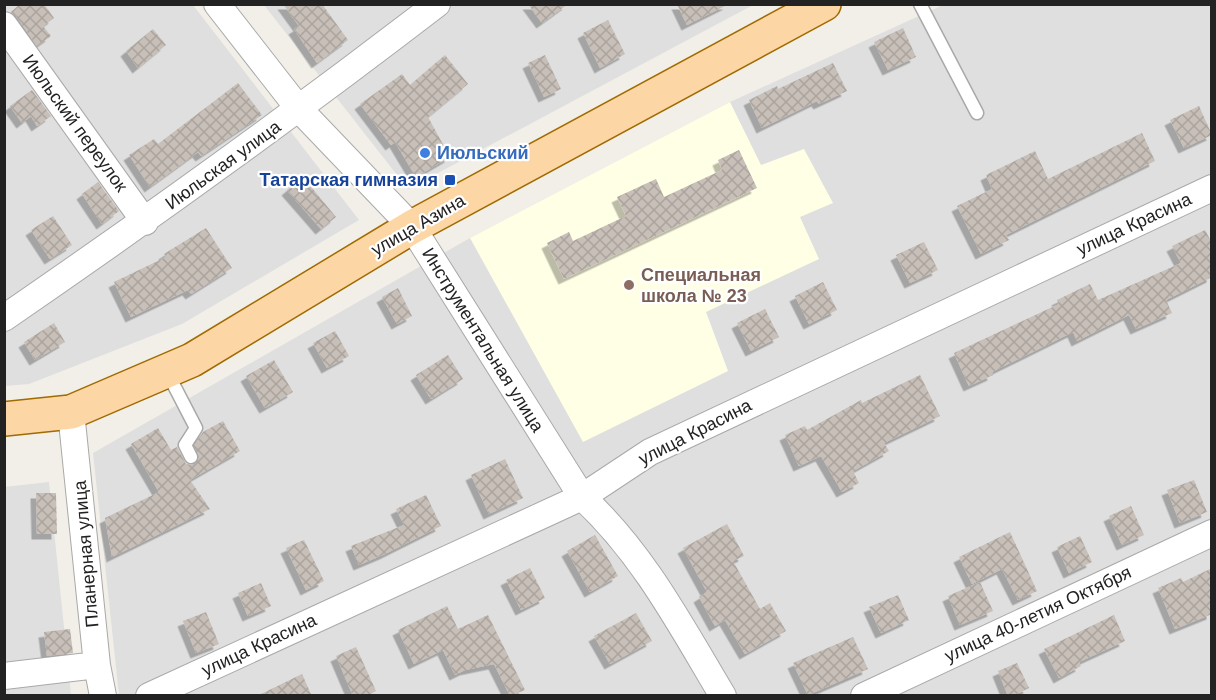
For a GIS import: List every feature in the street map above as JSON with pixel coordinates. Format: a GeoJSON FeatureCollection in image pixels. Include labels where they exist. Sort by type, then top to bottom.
{"type":"FeatureCollection","features":[{"type":"Feature","properties":{"kind":"main road","name":"улица Азина"},"geometry":{"type":"LineString","coordinates":[[4,419],[71,412],[192,360],[412,227],[824,4]]}},
{"type":"Feature","properties":{"kind":"street","name":"Инструментальная улица"},"geometry":{"type":"LineString","coordinates":[[217,4],[299,109],[412,227],[582,497],[605,518],[653,578],[723,696]]}},
{"type":"Feature","properties":{"kind":"street","name":"Июльская улица"},"geometry":{"type":"LineString","coordinates":[[4,318],[145,222],[437,4]]}},
{"type":"Feature","properties":{"kind":"street","name":"Июльский переулок"},"geometry":{"type":"LineString","coordinates":[[4,25],[145,222]]}},
{"type":"Feature","properties":{"kind":"street","name":"улица Красина"},"geometry":{"type":"LineString","coordinates":[[149,696],[582,497],[650,452],[1212,188]]}},
{"type":"Feature","properties":{"kind":"street","name":"Планерная улица"},"geometry":{"type":"LineString","coordinates":[[71,412],[97,666],[103,696]]}},
{"type":"Feature","properties":{"kind":"street","name":"улица 40-летия Октября"},"geometry":{"type":"LineString","coordinates":[[864,696],[1212,533]]}},
{"type":"Feature","properties":{"kind":"street"},"geometry":{"type":"LineString","coordinates":[[4,676],[97,666]]}},
{"type":"Feature","properties":{"kind":"lane"},"geometry":{"type":"LineString","coordinates":[[920,4],[977,112]]}},
{"type":"Feature","properties":{"kind":"lane"},"geometry":{"type":"LineString","coordinates":[[166,371],[196,428],[185,445],[191,457]]}},
{"type":"Feature","properties":{"kind":"shaded area"},"geometry":{"type":"Polygon","coordinates":[[[5,5],[193,5],[359,220],[182,324],[29,384],[5,386],[5,5]]]}},
{"type":"Feature","properties":{"kind":"shaded area"},"geometry":{"type":"Polygon","coordinates":[[[264,5],[753,5],[408,189],[264,5]]]}},
{"type":"Feature","properties":{"kind":"shaded area"},"geometry":{"type":"Polygon","coordinates":[[[943,5],[1211,5],[1211,695],[119,695],[93,453],[470,238],[730,102],[943,5]]]}},
{"type":"Feature","properties":{"kind":"shaded area","name":"Специальная школа № 23"},"geometry":{"type":"Polygon","coordinates":[[[730,102],[761,165],[804,149],[833,203],[800,217],[819,259],[706,312],[728,371],[583,442],[470,238],[730,102]]]}},
{"type":"Feature","properties":{"kind":"shaded area"},"geometry":{"type":"Polygon","coordinates":[[[49,482],[71,695],[5,695],[4,487],[49,482]]]}},
{"type":"Feature","properties":{"kind":"building"},"geometry":{"type":"Polygon","coordinates":[[[20,4],[44,4],[54,18],[43,26],[51,36],[37,46],[11,12],[20,4]]]}},
{"type":"Feature","properties":{"kind":"building"},"geometry":{"type":"Polygon","coordinates":[[[283,4],[322,4],[348,40],[317,63],[294,29],[299,26],[283,4]]]}},
{"type":"Feature","properties":{"kind":"building"},"geometry":{"type":"Polygon","coordinates":[[[528,4],[568,4],[542,23],[528,4]]]}},
{"type":"Feature","properties":{"kind":"building"},"geometry":{"type":"Polygon","coordinates":[[[677,4],[729,4],[687,25],[677,4]]]}},
{"type":"Feature","properties":{"kind":"building"},"geometry":{"type":"Polygon","coordinates":[[[608,20],[625,54],[600,68],[583,33],[608,20]]]}},
{"type":"Feature","properties":{"kind":"building"},"geometry":{"type":"Polygon","coordinates":[[[903,28],[916,57],[888,70],[874,42],[903,28]]]}},
{"type":"Feature","properties":{"kind":"building"},"geometry":{"type":"Polygon","coordinates":[[[153,29],[166,45],[138,68],[126,51],[153,29]]]}},
{"type":"Feature","properties":{"kind":"building"},"geometry":{"type":"Polygon","coordinates":[[[445,55],[468,84],[428,117],[450,157],[416,177],[395,142],[391,145],[360,104],[402,74],[410,85],[445,55]]]}},
{"type":"Feature","properties":{"kind":"building"},"geometry":{"type":"Polygon","coordinates":[[[545,55],[561,89],[544,97],[528,63],[545,55]]]}},
{"type":"Feature","properties":{"kind":"building"},"geometry":{"type":"Polygon","coordinates":[[[833,63],[847,91],[819,104],[817,101],[762,128],[749,100],[833,63]]]}},
{"type":"Feature","properties":{"kind":"building"},"geometry":{"type":"Polygon","coordinates":[[[238,83],[262,115],[201,156],[198,152],[150,187],[129,155],[154,139],[158,144],[238,83]]]}},
{"type":"Feature","properties":{"kind":"building"},"geometry":{"type":"Polygon","coordinates":[[[32,90],[51,116],[37,126],[31,116],[22,123],[10,106],[32,90]]]}},
{"type":"Feature","properties":{"kind":"building"},"geometry":{"type":"Polygon","coordinates":[[[1199,106],[1212,135],[1184,148],[1170,120],[1199,106]]]}},
{"type":"Feature","properties":{"kind":"building"},"geometry":{"type":"Polygon","coordinates":[[[1142,133],[1155,161],[1006,235],[1009,240],[981,254],[957,206],[992,189],[986,175],[1035,151],[1048,179],[1142,133]]]}},
{"type":"Feature","properties":{"kind":"building"},"geometry":{"type":"Polygon","coordinates":[[[739,150],[757,188],[564,279],[547,243],[569,232],[573,241],[626,216],[617,197],[656,179],[664,197],[722,170],[718,160],[739,150]]]}},
{"type":"Feature","properties":{"kind":"building"},"geometry":{"type":"Polygon","coordinates":[[[303,177],[336,217],[321,229],[287,190],[303,177]]]}},
{"type":"Feature","properties":{"kind":"building"},"geometry":{"type":"Polygon","coordinates":[[[98,182],[119,211],[102,224],[82,194],[98,182]]]}},
{"type":"Feature","properties":{"kind":"building"},"geometry":{"type":"Polygon","coordinates":[[[53,216],[72,245],[50,259],[31,230],[53,216]]]}},
{"type":"Feature","properties":{"kind":"building"},"geometry":{"type":"Polygon","coordinates":[[[206,228],[232,268],[191,294],[188,290],[131,317],[114,282],[166,257],[164,254],[206,228]]]}},
{"type":"Feature","properties":{"kind":"building"},"geometry":{"type":"Polygon","coordinates":[[[1205,230],[1212,243],[1212,277],[1166,300],[1172,313],[1136,329],[1129,315],[1077,341],[1073,332],[992,372],[993,375],[969,386],[954,353],[1059,304],[1057,300],[1090,284],[1098,300],[1181,263],[1172,246],[1205,230]]]}},
{"type":"Feature","properties":{"kind":"building"},"geometry":{"type":"Polygon","coordinates":[[[924,242],[938,270],[910,283],[896,255],[924,242]]]}},
{"type":"Feature","properties":{"kind":"building"},"geometry":{"type":"Polygon","coordinates":[[[823,282],[837,310],[809,324],[795,296],[823,282]]]}},
{"type":"Feature","properties":{"kind":"building"},"geometry":{"type":"Polygon","coordinates":[[[398,288],[412,316],[397,324],[382,297],[398,288]]]}},
{"type":"Feature","properties":{"kind":"building"},"geometry":{"type":"Polygon","coordinates":[[[765,309],[779,337],[751,351],[737,323],[765,309]]]}},
{"type":"Feature","properties":{"kind":"building"},"geometry":{"type":"Polygon","coordinates":[[[54,323],[65,342],[35,360],[24,342],[54,323]]]}},
{"type":"Feature","properties":{"kind":"building"},"geometry":{"type":"Polygon","coordinates":[[[335,331],[349,356],[327,368],[313,343],[335,331]]]}},
{"type":"Feature","properties":{"kind":"building"},"geometry":{"type":"Polygon","coordinates":[[[448,355],[463,379],[431,399],[416,375],[448,355]]]}},
{"type":"Feature","properties":{"kind":"building"},"geometry":{"type":"Polygon","coordinates":[[[274,360],[293,392],[265,408],[246,376],[274,360]]]}},
{"type":"Feature","properties":{"kind":"building"},"geometry":{"type":"Polygon","coordinates":[[[920,375],[940,416],[884,443],[889,451],[853,471],[859,483],[842,492],[821,456],[799,466],[785,435],[805,426],[807,430],[861,400],[862,403],[920,375]]]}},
{"type":"Feature","properties":{"kind":"building"},"geometry":{"type":"Polygon","coordinates":[[[223,421],[240,451],[190,480],[210,509],[112,557],[105,518],[159,492],[131,444],[158,428],[171,450],[177,447],[186,464],[194,465],[199,457],[194,446],[203,432],[223,421]]]}},
{"type":"Feature","properties":{"kind":"building"},"geometry":{"type":"Polygon","coordinates":[[[505,459],[523,498],[489,514],[471,475],[505,459]]]}},
{"type":"Feature","properties":{"kind":"building"},"geometry":{"type":"Polygon","coordinates":[[[1194,480],[1207,512],[1180,523],[1167,490],[1194,480]]]}},
{"type":"Feature","properties":{"kind":"building"},"geometry":{"type":"Polygon","coordinates":[[[36,493],[56,493],[57,534],[37,534],[36,493]]]}},
{"type":"Feature","properties":{"kind":"building"},"geometry":{"type":"Polygon","coordinates":[[[426,495],[441,526],[359,565],[351,546],[404,525],[396,509],[426,495]]]}},
{"type":"Feature","properties":{"kind":"building"},"geometry":{"type":"Polygon","coordinates":[[[1131,506],[1144,535],[1122,545],[1109,516],[1131,506]]]}},
{"type":"Feature","properties":{"kind":"building"},"geometry":{"type":"Polygon","coordinates":[[[727,524],[744,556],[733,561],[760,609],[770,603],[786,631],[745,654],[725,620],[715,626],[699,597],[707,592],[683,548],[727,524]]]}},
{"type":"Feature","properties":{"kind":"building"},"geometry":{"type":"Polygon","coordinates":[[[1010,532],[1037,591],[1018,600],[1002,569],[972,584],[959,557],[1010,532]]]}},
{"type":"Feature","properties":{"kind":"building"},"geometry":{"type":"Polygon","coordinates":[[[595,535],[618,576],[590,592],[567,551],[595,535]]]}},
{"type":"Feature","properties":{"kind":"building"},"geometry":{"type":"Polygon","coordinates":[[[1080,536],[1092,562],[1069,573],[1057,547],[1080,536]]]}},
{"type":"Feature","properties":{"kind":"building"},"geometry":{"type":"Polygon","coordinates":[[[304,540],[324,581],[306,590],[286,548],[304,540]]]}},
{"type":"Feature","properties":{"kind":"building"},"geometry":{"type":"Polygon","coordinates":[[[530,568],[545,598],[521,610],[506,580],[530,568]]]}},
{"type":"Feature","properties":{"kind":"building"},"geometry":{"type":"Polygon","coordinates":[[[1212,568],[1212,614],[1175,629],[1158,588],[1181,578],[1183,582],[1212,568]]]}},
{"type":"Feature","properties":{"kind":"building"},"geometry":{"type":"Polygon","coordinates":[[[980,582],[993,611],[960,625],[948,596],[980,582]]]}},
{"type":"Feature","properties":{"kind":"building"},"geometry":{"type":"Polygon","coordinates":[[[261,583],[271,606],[248,616],[238,593],[261,583]]]}},
{"type":"Feature","properties":{"kind":"building"},"geometry":{"type":"Polygon","coordinates":[[[898,595],[909,620],[881,633],[869,607],[898,595]]]}},
{"type":"Feature","properties":{"kind":"building"},"geometry":{"type":"Polygon","coordinates":[[[447,606],[458,629],[488,615],[525,690],[510,696],[494,664],[465,670],[455,675],[443,650],[414,664],[398,630],[447,606]]]}},
{"type":"Feature","properties":{"kind":"building"},"geometry":{"type":"Polygon","coordinates":[[[206,612],[219,644],[196,653],[183,621],[206,612]]]}},
{"type":"Feature","properties":{"kind":"building"},"geometry":{"type":"Polygon","coordinates":[[[636,613],[652,641],[610,664],[594,636],[636,613]]]}},
{"type":"Feature","properties":{"kind":"building"},"geometry":{"type":"Polygon","coordinates":[[[1114,615],[1125,641],[1079,662],[1081,666],[1059,678],[1044,649],[1114,615]]]}},
{"type":"Feature","properties":{"kind":"building"},"geometry":{"type":"Polygon","coordinates":[[[70,629],[73,653],[47,656],[44,632],[70,629]]]}},
{"type":"Feature","properties":{"kind":"building"},"geometry":{"type":"Polygon","coordinates":[[[853,637],[868,669],[808,695],[793,663],[853,637]]]}},
{"type":"Feature","properties":{"kind":"building"},"geometry":{"type":"Polygon","coordinates":[[[356,647],[376,691],[367,696],[353,696],[336,656],[356,647]]]}},
{"type":"Feature","properties":{"kind":"building"},"geometry":{"type":"Polygon","coordinates":[[[1017,663],[1029,688],[1008,696],[998,671],[1017,663]]]}},
{"type":"Feature","properties":{"kind":"building"},"geometry":{"type":"Polygon","coordinates":[[[302,674],[312,696],[257,696],[302,674]]]}},
{"type":"Feature","properties":{"kind":"place","name":"Июльский"},"geometry":{"type":"Point","coordinates":[425,153]}},
{"type":"Feature","properties":{"kind":"place","name":"Татарская гимназия"},"geometry":{"type":"Point","coordinates":[450,180]}},
{"type":"Feature","properties":{"kind":"place","name":"Специальная школа № 23"},"geometry":{"type":"Point","coordinates":[629,285]}}]}
